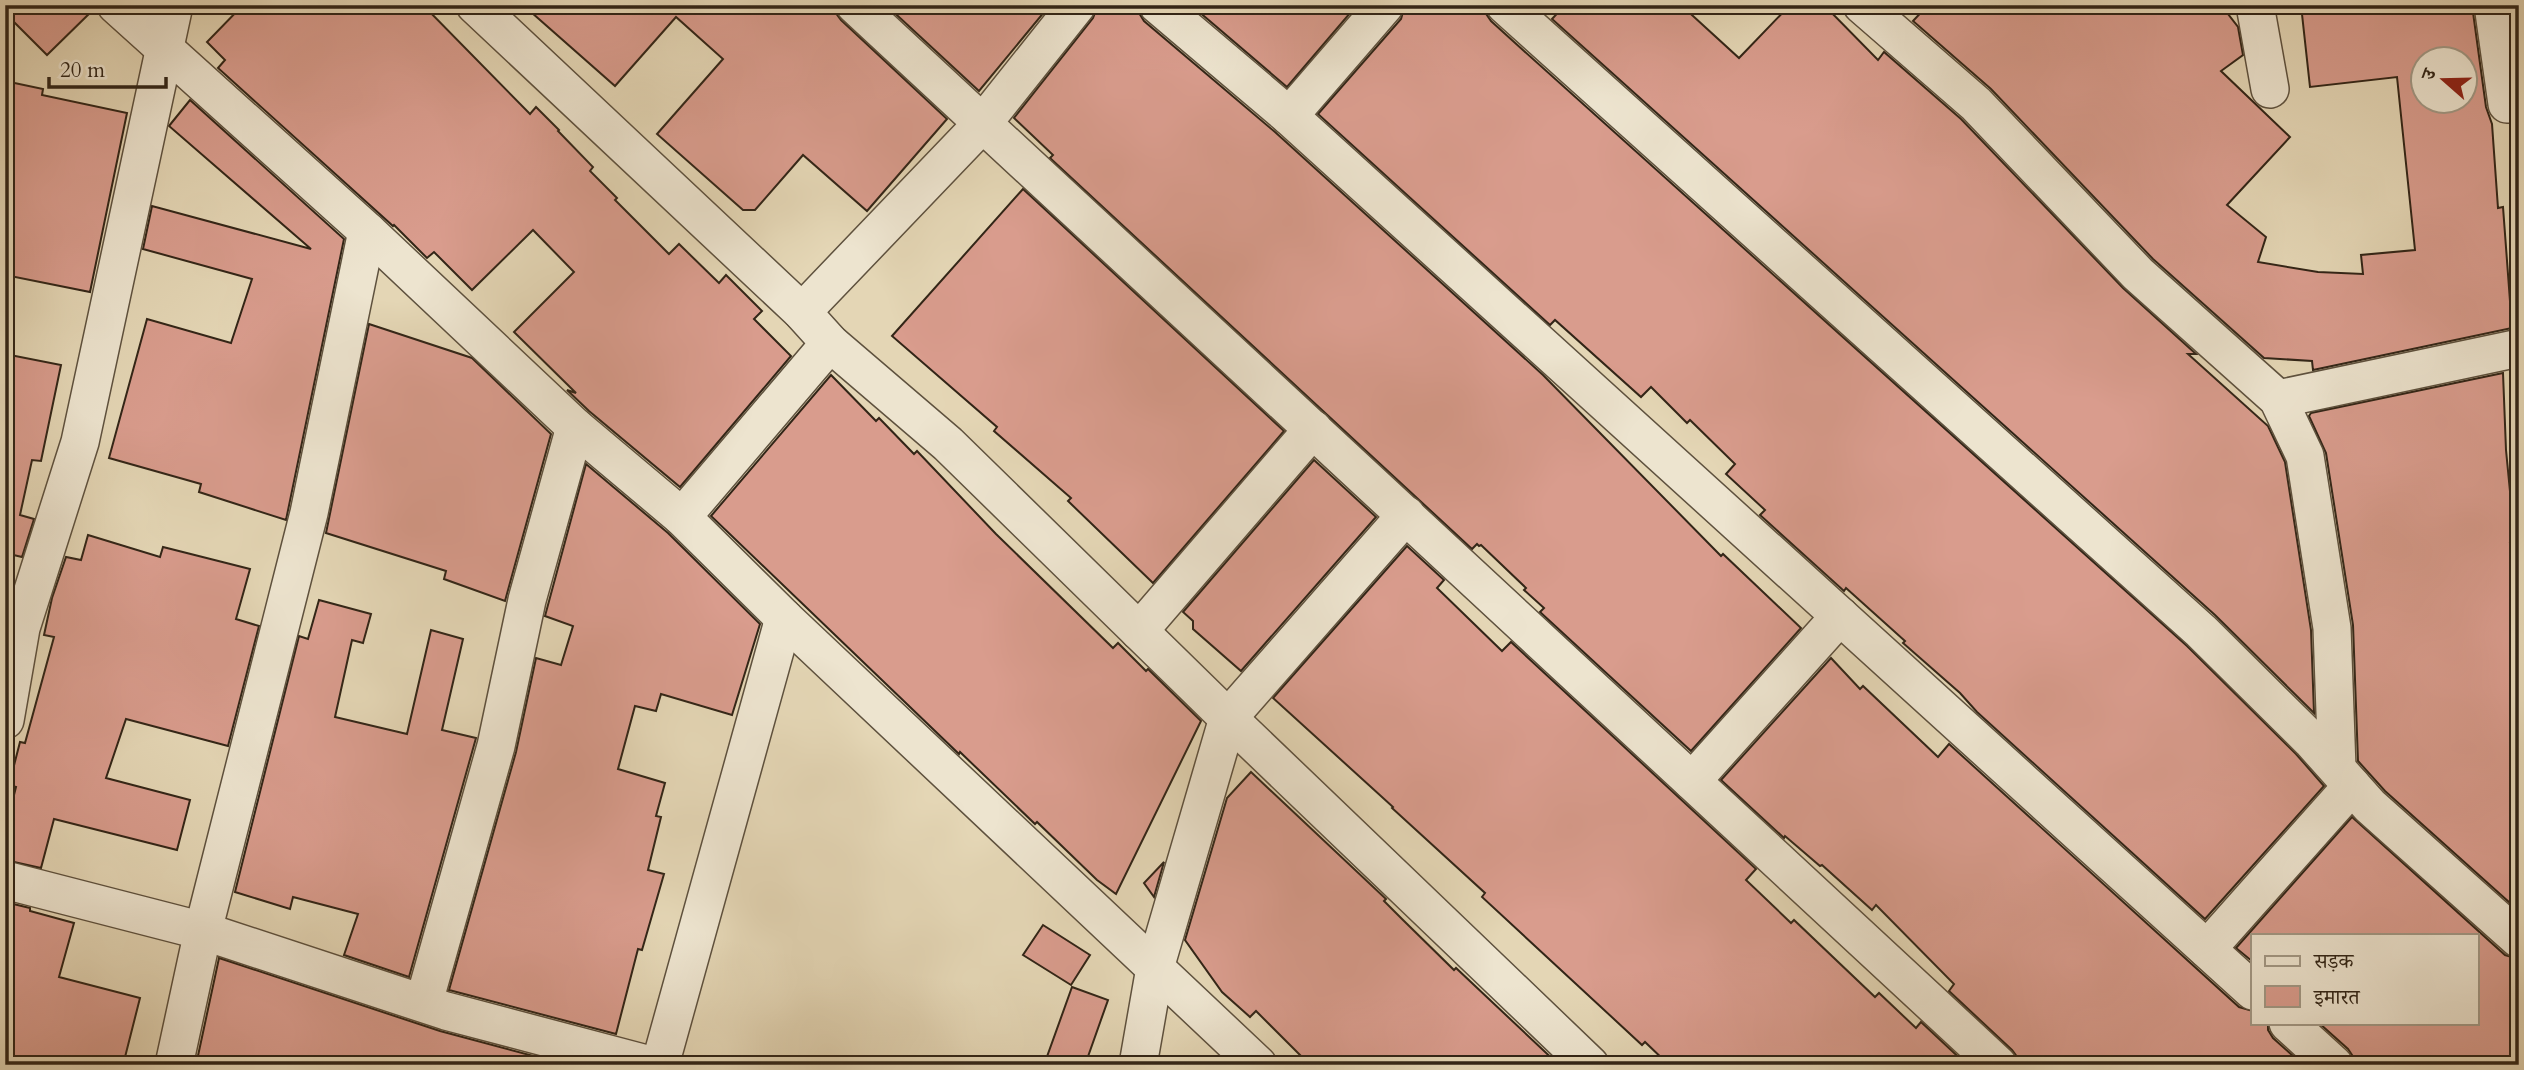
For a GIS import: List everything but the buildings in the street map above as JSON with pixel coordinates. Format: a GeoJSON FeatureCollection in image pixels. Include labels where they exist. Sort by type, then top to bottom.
{"type":"FeatureCollection","features":[{"type":"Feature","properties":{"kind":"street"},"geometry":{"type":"LineString","coordinates":[[116,5],[367,231],[575,427],[682,517],[784,618],[1258,1065]]}},
{"type":"Feature","properties":{"kind":"street"},"geometry":{"type":"LineString","coordinates":[[5,720],[13,627],[80,442],[163,46],[174,5]]}},
{"type":"Feature","properties":{"kind":"street"},"geometry":{"type":"LineString","coordinates":[[475,5],[802,312],[830,343],[948,444],[1227,718],[1590,1065]]}},
{"type":"Feature","properties":{"kind":"street"},"geometry":{"type":"LineString","coordinates":[[855,5],[1998,1065]]}},
{"type":"Feature","properties":{"kind":"street"},"geometry":{"type":"LineString","coordinates":[[802,312],[983,122],[1077,5]]}},
{"type":"Feature","properties":{"kind":"street"},"geometry":{"type":"LineString","coordinates":[[1157,5],[1289,116],[2251,989]]}},
{"type":"Feature","properties":{"kind":"street"},"geometry":{"type":"LineString","coordinates":[[1289,116],[1385,5]]}},
{"type":"Feature","properties":{"kind":"street"},"geometry":{"type":"LineString","coordinates":[[1505,5],[2201,631],[2370,806],[2519,939]]}},
{"type":"Feature","properties":{"kind":"street"},"geometry":{"type":"LineString","coordinates":[[1861,5],[1976,104],[2138,274],[2278,398],[2305,456],[2332,628],[2344,777],[2207,949]]}},
{"type":"Feature","properties":{"kind":"street"},"geometry":{"type":"LineString","coordinates":[[2255,5],[2270,89]]}},
{"type":"Feature","properties":{"kind":"street"},"geometry":{"type":"LineString","coordinates":[[2493,5],[2507,104],[2519,104]]}},
{"type":"Feature","properties":{"kind":"street"},"geometry":{"type":"LineString","coordinates":[[174,1065],[203,931],[309,513],[367,231]]}},
{"type":"Feature","properties":{"kind":"street"},"geometry":{"type":"LineString","coordinates":[[682,517],[830,343]]}},
{"type":"Feature","properties":{"kind":"street"},"geometry":{"type":"LineString","coordinates":[[2278,398],[2519,349]]}},
{"type":"Feature","properties":{"kind":"street"},"geometry":{"type":"LineString","coordinates":[[424,1002],[496,746],[527,600],[575,427]]}},
{"type":"Feature","properties":{"kind":"street"},"geometry":{"type":"LineString","coordinates":[[1139,631],[1313,429]]}},
{"type":"Feature","properties":{"kind":"street"},"geometry":{"type":"LineString","coordinates":[[1138,1065],[1155,968],[1227,718],[1406,515]]}},
{"type":"Feature","properties":{"kind":"street"},"geometry":{"type":"LineString","coordinates":[[1692,781],[1840,616]]}},
{"type":"Feature","properties":{"kind":"street"},"geometry":{"type":"LineString","coordinates":[[660,1065],[784,618]]}},
{"type":"Feature","properties":{"kind":"street"},"geometry":{"type":"LineString","coordinates":[[5,880],[203,931],[446,1011],[650,1065]]}},
{"type":"Feature","properties":{"kind":"street"},"geometry":{"type":"LineString","coordinates":[[2289,1024],[2334,1065]]}}]}
